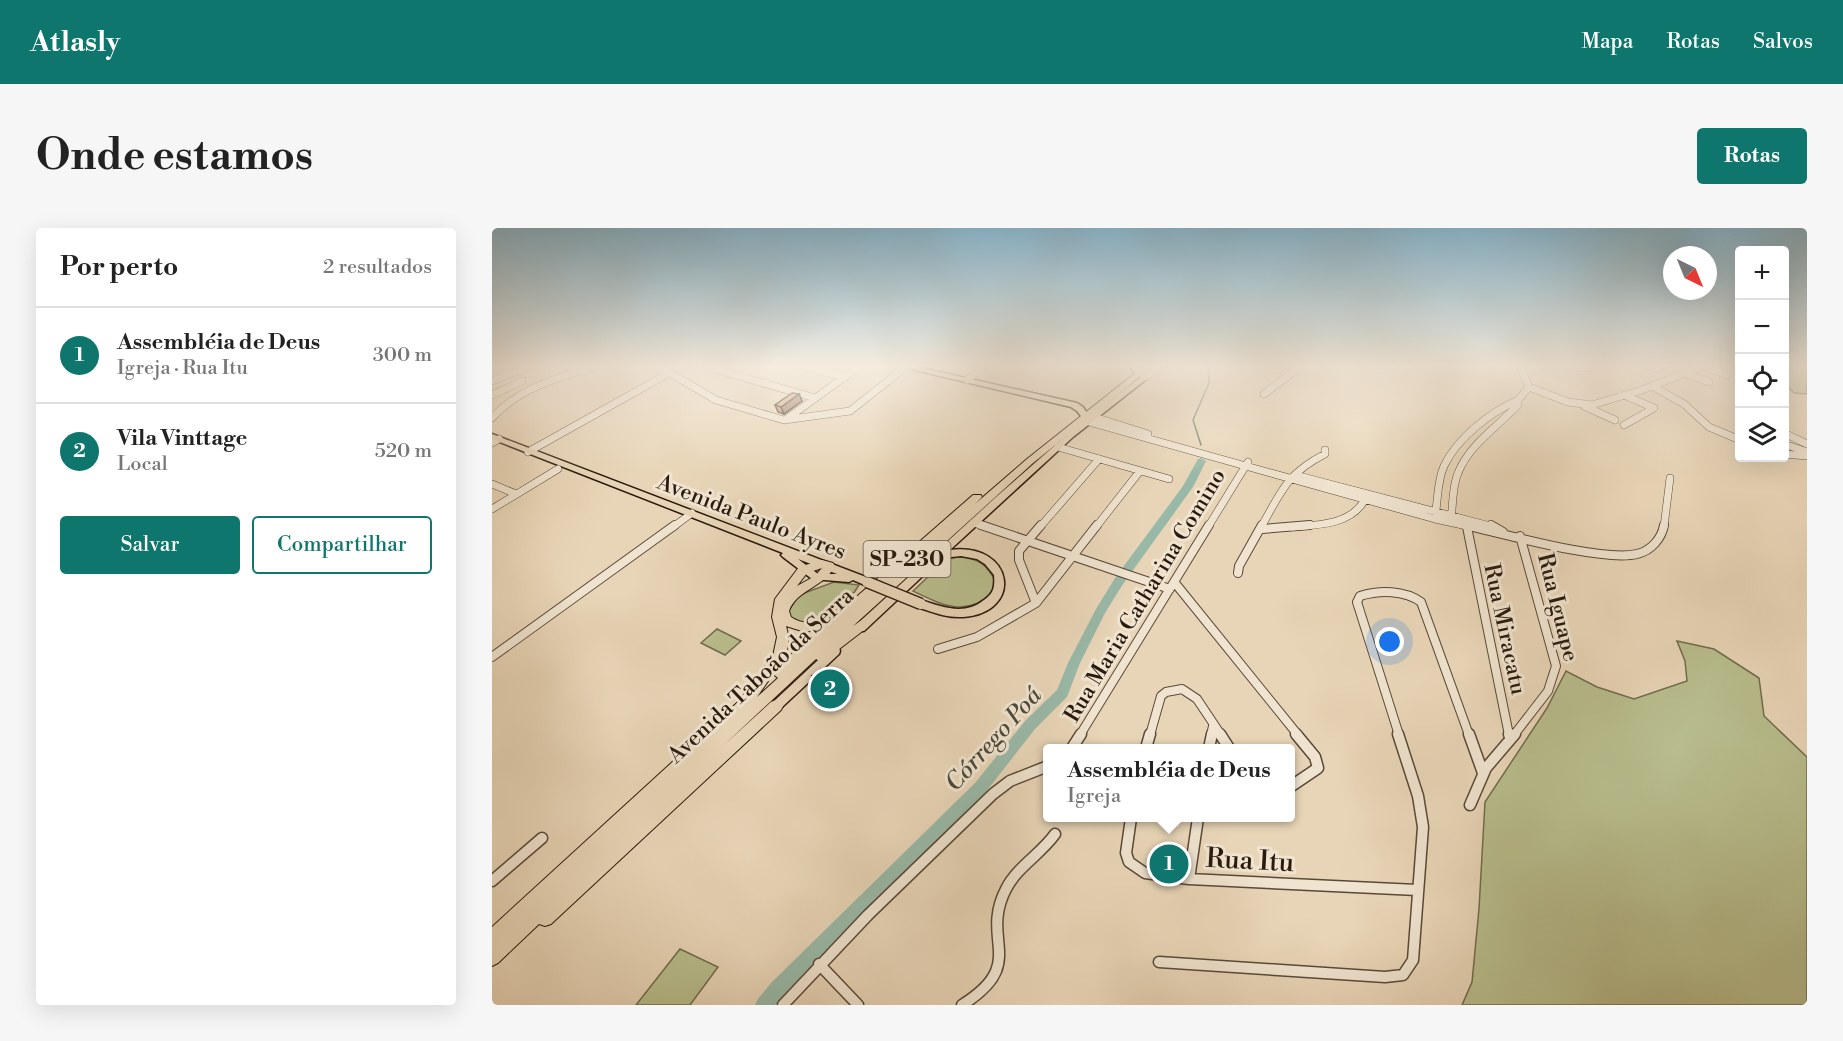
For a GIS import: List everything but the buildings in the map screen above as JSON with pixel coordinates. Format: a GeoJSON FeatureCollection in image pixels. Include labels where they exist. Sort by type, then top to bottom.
{"type":"FeatureCollection","features":[{"type":"Feature","properties":{"kind":"highway","name":"Avenida Taboão da Serra"},"geometry":{"type":"LineString","coordinates":[[492,938],[859,602],[1099,402]]}},
{"type":"Feature","properties":{"kind":"highway","name":"Avenida Taboão da Serra"},"geometry":{"type":"LineString","coordinates":[[492,957],[1030,461],[1089,410]]}},
{"type":"Feature","properties":{"kind":"highway"},"geometry":{"type":"LineString","coordinates":[[1008,491],[1030,461]]}},
{"type":"Feature","properties":{"kind":"highway"},"geometry":{"type":"LineString","coordinates":[[737,713],[776,664],[783,637],[777,609],[803,570],[825,565],[821,578],[797,590],[788,599],[783,611],[791,624],[802,627],[817,626],[859,602]]}},
{"type":"Feature","properties":{"kind":"highway"},"geometry":{"type":"LineString","coordinates":[[492,964],[572,895],[771,701],[783,686],[865,623]]}},
{"type":"Feature","properties":{"kind":"main road"},"geometry":{"type":"LineString","coordinates":[[865,623],[1059,447],[1089,410],[1058,402]]}},
{"type":"Feature","properties":{"kind":"main road","name":"Avenida Paulo Ayres"},"geometry":{"type":"LineString","coordinates":[[494,441],[574,469],[654,502]]}},
{"type":"Feature","properties":{"kind":"main road","name":"Avenida Paulo Ayres"},"geometry":{"type":"LineString","coordinates":[[494,441],[558,469],[690,515],[864,581]]}},
{"type":"Feature","properties":{"kind":"main road"},"geometry":{"type":"LineString","coordinates":[[558,469],[574,469]]}},
{"type":"Feature","properties":{"kind":"main road","name":"Avenida Paulo Ayres"},"geometry":{"type":"LineString","coordinates":[[690,515],[788,556],[799,563],[803,570],[821,578],[864,581]]}},
{"type":"Feature","properties":{"kind":"main road"},"geometry":{"type":"LineString","coordinates":[[864,581],[943,612],[960,614],[979,609],[992,600],[1000,588],[999,576],[994,567],[976,554],[968,543],[965,531]]}},
{"type":"Feature","properties":{"kind":"main road"},"geometry":{"type":"LineString","coordinates":[[953,544],[961,552]]}},
{"type":"Feature","properties":{"kind":"main road"},"geometry":{"type":"LineString","coordinates":[[941,556],[961,552],[976,554]]}},
{"type":"Feature","properties":{"kind":"street"},"geometry":{"type":"LineString","coordinates":[[492,418],[509,402]]}},
{"type":"Feature","properties":{"kind":"street"},"geometry":{"type":"LineString","coordinates":[[528,452],[617,402]]}},
{"type":"Feature","properties":{"kind":"street"},"geometry":{"type":"LineString","coordinates":[[724,402],[784,420],[849,411],[860,402]]}},
{"type":"Feature","properties":{"kind":"street"},"geometry":{"type":"LineString","coordinates":[[784,420],[809,402]]}},
{"type":"Feature","properties":{"kind":"street"},"geometry":{"type":"LineString","coordinates":[[1435,516],[1443,469],[1452,453],[1505,406],[1513,402]]}},
{"type":"Feature","properties":{"kind":"street"},"geometry":{"type":"LineString","coordinates":[[1451,519],[1459,472],[1469,454],[1518,405],[1518,402]]}},
{"type":"Feature","properties":{"kind":"street"},"geometry":{"type":"LineString","coordinates":[[1573,402],[1615,420]]}},
{"type":"Feature","properties":{"kind":"street"},"geometry":{"type":"LineString","coordinates":[[1581,405],[1600,402]]}},
{"type":"Feature","properties":{"kind":"street"},"geometry":{"type":"LineString","coordinates":[[1624,425],[1654,408],[1641,402]]}},
{"type":"Feature","properties":{"kind":"street"},"geometry":{"type":"LineString","coordinates":[[1681,402],[1709,427],[1735,438]]}},
{"type":"Feature","properties":{"kind":"street"},"geometry":{"type":"LineString","coordinates":[[1089,410],[1136,434],[1435,516]]}},
{"type":"Feature","properties":{"kind":"street"},"geometry":{"type":"LineString","coordinates":[[1789,435],[1807,444]]}},
{"type":"Feature","properties":{"kind":"street"},"geometry":{"type":"LineString","coordinates":[[1789,446],[1807,454]]}},
{"type":"Feature","properties":{"kind":"street"},"geometry":{"type":"LineString","coordinates":[[1059,447],[1169,479]]}},
{"type":"Feature","properties":{"kind":"street"},"geometry":{"type":"LineString","coordinates":[[1238,573],[1239,566],[1291,476],[1307,462],[1321,456],[1325,450]]}},
{"type":"Feature","properties":{"kind":"street"},"geometry":{"type":"LineString","coordinates":[[1789,454],[1807,454]]}},
{"type":"Feature","properties":{"kind":"street"},"geometry":{"type":"LineString","coordinates":[[1036,603],[1018,560],[1019,551],[1100,459]]}},
{"type":"Feature","properties":{"kind":"street","name":"Rua Maria Catharina Comino"},"geometry":{"type":"LineString","coordinates":[[1074,744],[1247,464]]}},
{"type":"Feature","properties":{"kind":"street"},"geometry":{"type":"LineString","coordinates":[[492,509],[558,469]]}},
{"type":"Feature","properties":{"kind":"street"},"geometry":{"type":"LineString","coordinates":[[938,649],[976,637],[1036,603],[1140,471]]}},
{"type":"Feature","properties":{"kind":"street"},"geometry":{"type":"LineString","coordinates":[[1291,476],[1364,501],[1490,525],[1503,532]]}},
{"type":"Feature","properties":{"kind":"street"},"geometry":{"type":"LineString","coordinates":[[1451,519],[1467,527],[1503,532],[1604,555],[1638,554],[1653,546],[1663,533],[1670,478]]}},
{"type":"Feature","properties":{"kind":"street"},"geometry":{"type":"LineString","coordinates":[[492,483],[516,494]]}},
{"type":"Feature","properties":{"kind":"street"},"geometry":{"type":"LineString","coordinates":[[1262,529],[1341,521],[1358,513],[1364,501]]}},
{"type":"Feature","properties":{"kind":"street"},"geometry":{"type":"LineString","coordinates":[[492,657],[690,515]]}},
{"type":"Feature","properties":{"kind":"street"},"geometry":{"type":"LineString","coordinates":[[974,523],[1118,571],[1172,586],[1315,757],[1318,768],[1295,784]]}},
{"type":"Feature","properties":{"kind":"street","name":"Rua Miracatu"},"geometry":{"type":"LineString","coordinates":[[1467,527],[1510,738]]}},
{"type":"Feature","properties":{"kind":"street","name":"Rua Iguape"},"geometry":{"type":"LineString","coordinates":[[1470,805],[1483,773],[1542,700],[1556,675],[1556,666],[1520,536]]}},
{"type":"Feature","properties":{"kind":"street"},"geometry":{"type":"LineString","coordinates":[[1159,962],[1385,977],[1403,975],[1413,960],[1423,837],[1422,816],[1358,602],[1360,596],[1372,593],[1406,595],[1421,602],[1483,773]]}},
{"type":"Feature","properties":{"kind":"street"},"geometry":{"type":"LineString","coordinates":[[1147,744],[1161,696],[1174,689],[1189,692],[1203,707],[1226,744]]}},
{"type":"Feature","properties":{"kind":"street"},"geometry":{"type":"LineString","coordinates":[[1210,744],[1213,726]]}},
{"type":"Feature","properties":{"kind":"street"},"geometry":{"type":"LineString","coordinates":[[783,1005],[819,964],[993,794],[1010,781],[1043,768]]}},
{"type":"Feature","properties":{"kind":"street","name":"Rua Itu"},"geometry":{"type":"LineString","coordinates":[[1130,822],[1126,853],[1129,862],[1145,873],[1190,879],[1417,890]]}},
{"type":"Feature","properties":{"kind":"street"},"geometry":{"type":"LineString","coordinates":[[1190,879],[1197,822]]}},
{"type":"Feature","properties":{"kind":"street"},"geometry":{"type":"LineString","coordinates":[[962,1005],[987,990],[994,980],[999,964],[999,919],[1005,890],[1014,878],[1046,850],[1055,834]]}},
{"type":"Feature","properties":{"kind":"street"},"geometry":{"type":"LineString","coordinates":[[492,881],[542,837]]}},
{"type":"Feature","properties":{"kind":"street"},"geometry":{"type":"LineString","coordinates":[[819,964],[858,1005]]}},
{"type":"Feature","properties":{"kind":"green space"},"geometry":{"type":"Polygon","coordinates":[[[970,558],[985,566],[996,582],[995,593],[974,605],[955,607],[913,591],[947,559],[970,558]]]}},
{"type":"Feature","properties":{"kind":"green space"},"geometry":{"type":"Polygon","coordinates":[[[834,582],[859,585],[845,603],[825,618],[809,623],[792,621],[787,613],[799,595],[834,582]]]}},
{"type":"Feature","properties":{"kind":"green space"},"geometry":{"type":"Polygon","coordinates":[[[717,629],[741,641],[725,655],[701,643],[717,629]]]}},
{"type":"Feature","properties":{"kind":"green space"},"geometry":{"type":"Polygon","coordinates":[[[1677,641],[1714,649],[1759,678],[1764,716],[1807,757],[1807,1005],[1462,1005],[1472,982],[1485,802],[1547,708],[1566,671],[1597,687],[1634,699],[1687,681],[1685,661],[1677,641]]]}},
{"type":"Feature","properties":{"kind":"green space"},"geometry":{"type":"Polygon","coordinates":[[[680,949],[718,967],[690,1005],[636,1005],[680,949]]]}},
{"type":"Feature","properties":{"kind":"waterway","name":"Córrego Poá"},"geometry":{"type":"LineString","coordinates":[[1201,402],[1193,420],[1201,445]]}},
{"type":"Feature","properties":{"kind":"waterway","name":"Córrego Poá"},"geometry":{"type":"LineString","coordinates":[[764,1005],[777,989],[980,788],[1030,725],[1062,693],[1074,663],[1100,612],[1119,581],[1188,487],[1201,461]]}},
{"type":"Feature","properties":{"kind":"place","name":"Vila Vinttage"},"geometry":{"type":"Point","coordinates":[830,689]}},
{"type":"Feature","properties":{"kind":"place","name":"Assembléia de Deus"},"geometry":{"type":"Point","coordinates":[1169,864]}}]}
